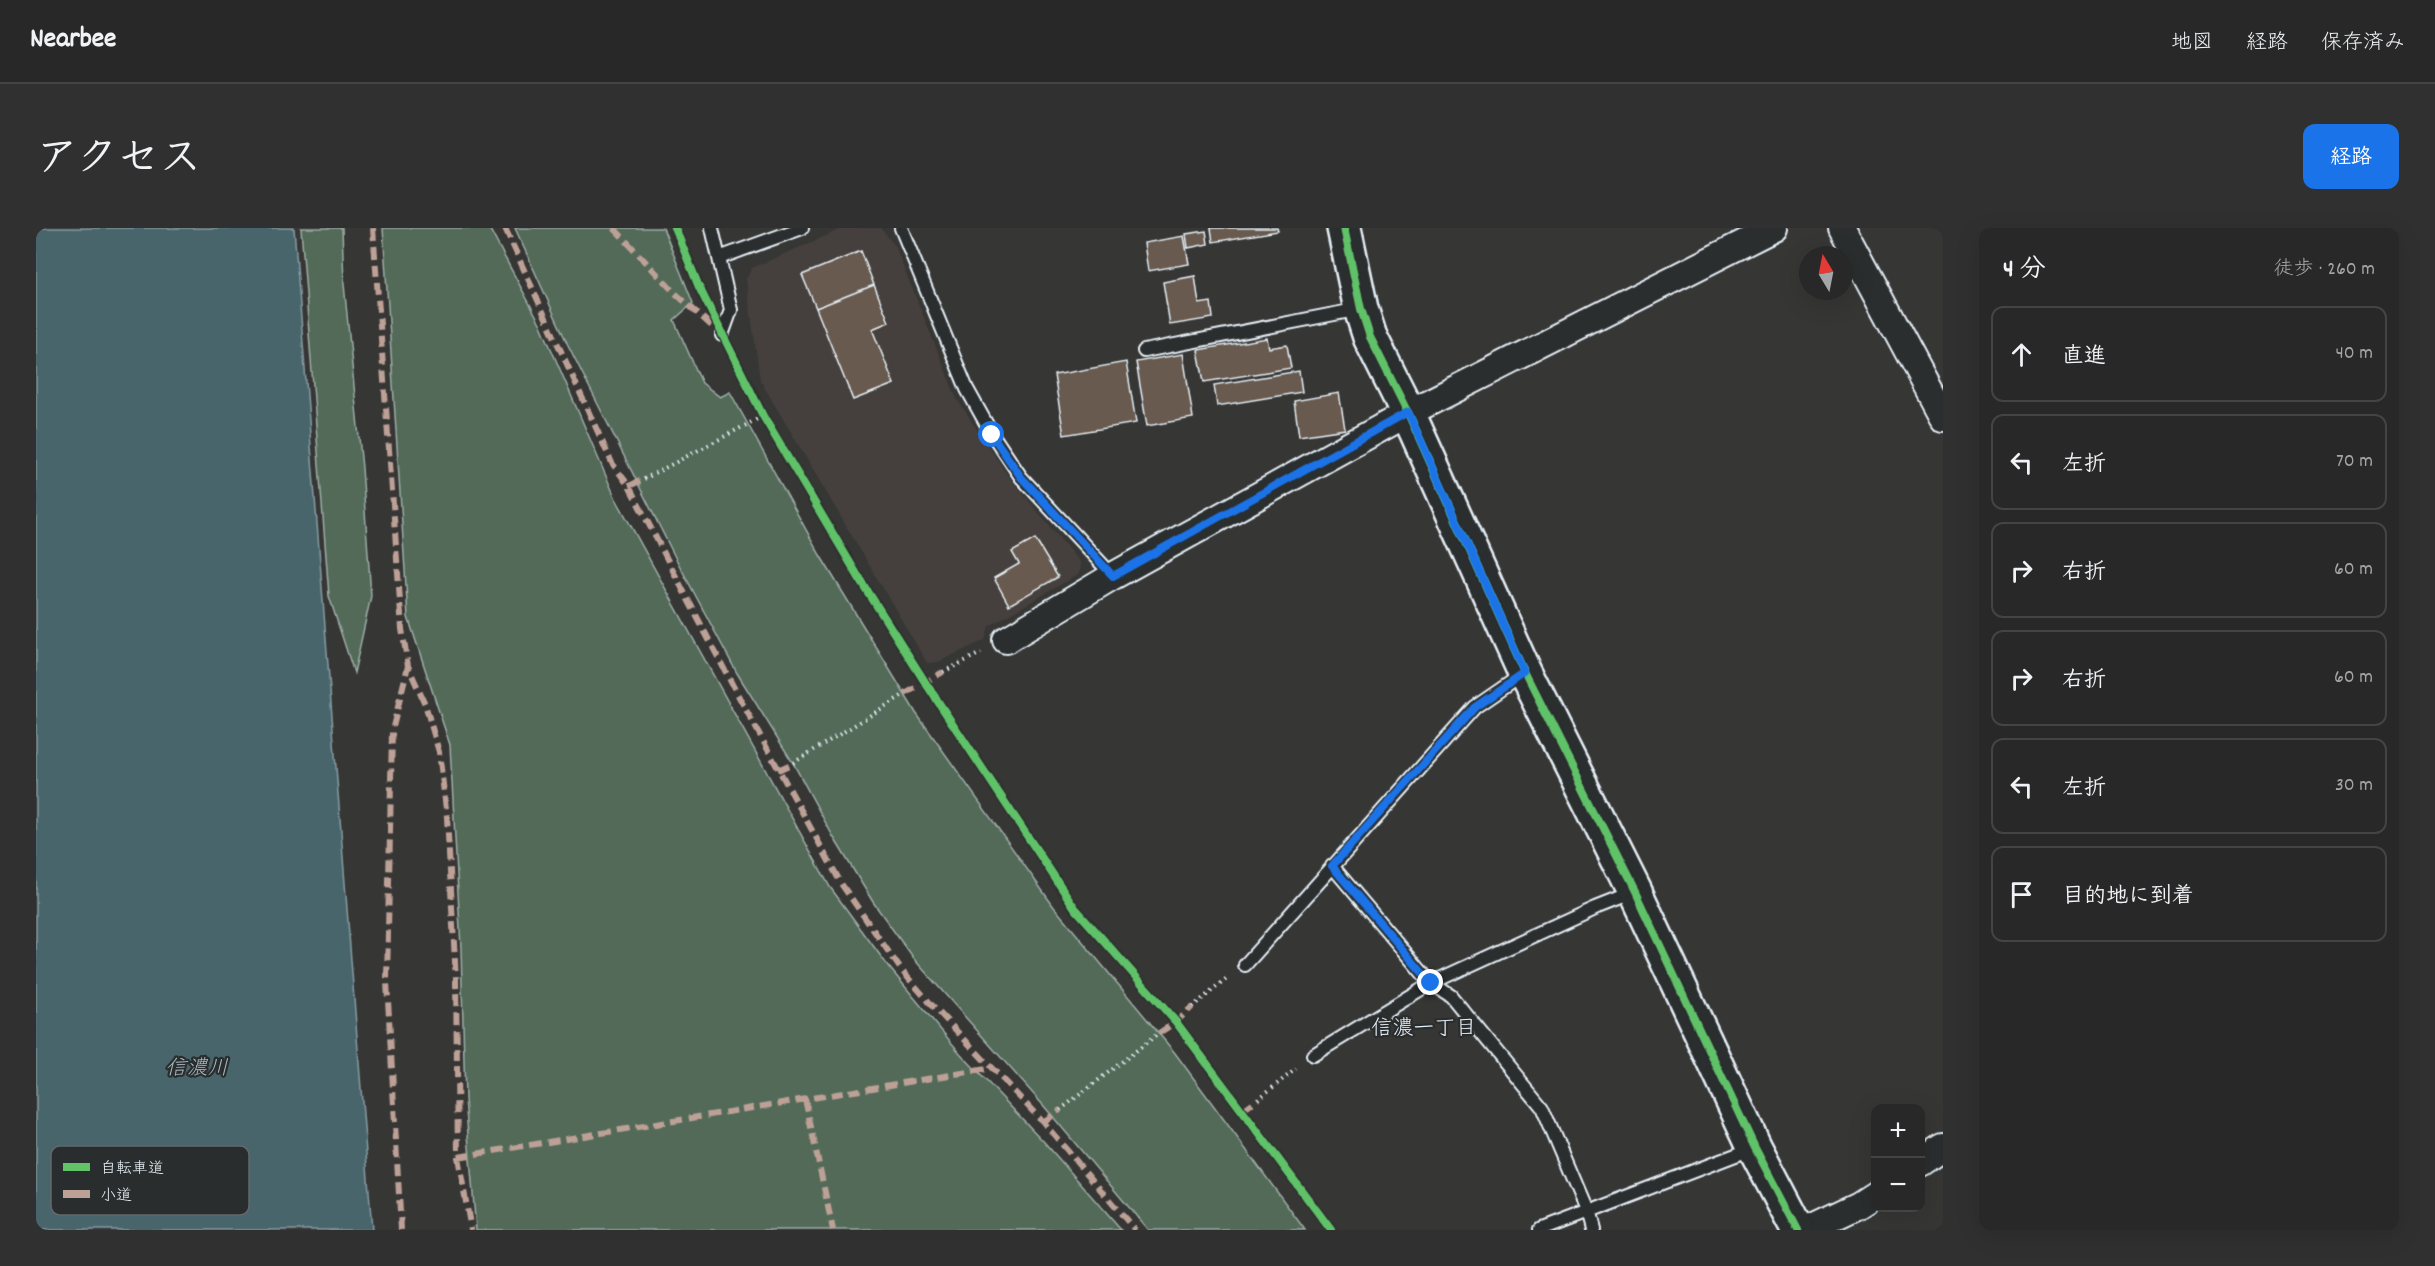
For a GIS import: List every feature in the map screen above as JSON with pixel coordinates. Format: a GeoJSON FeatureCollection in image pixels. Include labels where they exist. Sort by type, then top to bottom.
{"type":"FeatureCollection","features":[{"type":"Feature","properties":{"kind":"street"},"geometry":{"type":"LineString","coordinates":[[1344,228],[1370,337],[1408,412],[1525,673],[1635,892],[1755,1148],[1798,1230]]}},
{"type":"Feature","properties":{"kind":"street"},"geometry":{"type":"LineString","coordinates":[[1006,640],[1113,576],[1408,412],[1774,228]]}},
{"type":"Feature","properties":{"kind":"street"},"geometry":{"type":"LineString","coordinates":[[1842,228],[1943,417]]}},
{"type":"Feature","properties":{"kind":"street"},"geometry":{"type":"LineString","coordinates":[[1925,1160],[1943,1147]]}},
{"type":"Feature","properties":{"kind":"street"},"geometry":{"type":"LineString","coordinates":[[1806,1230],[1859,1205],[1871,1197]]}},
{"type":"Feature","properties":{"kind":"lane"},"geometry":{"type":"LineString","coordinates":[[712,228],[731,310],[722,335]]}},
{"type":"Feature","properties":{"kind":"lane"},"geometry":{"type":"LineString","coordinates":[[719,258],[802,228]]}},
{"type":"Feature","properties":{"kind":"lane"},"geometry":{"type":"LineString","coordinates":[[902,228],[967,389],[992,435],[1021,477],[1113,576]]}},
{"type":"Feature","properties":{"kind":"lane"},"geometry":{"type":"LineString","coordinates":[[1144,351],[1362,309]]}},
{"type":"Feature","properties":{"kind":"lane"},"geometry":{"type":"LineString","coordinates":[[1245,965],[1475,707],[1525,673]]}},
{"type":"Feature","properties":{"kind":"lane"},"geometry":{"type":"LineString","coordinates":[[1332,866],[1431,983],[1451,996],[1542,1107],[1586,1211],[1591,1230]]}},
{"type":"Feature","properties":{"kind":"lane"},"geometry":{"type":"LineString","coordinates":[[1313,1055],[1431,983],[1635,892]]}},
{"type":"Feature","properties":{"kind":"lane"},"geometry":{"type":"LineString","coordinates":[[1539,1230],[1755,1148]]}},
{"type":"Feature","properties":{"kind":"path"},"geometry":{"type":"LineString","coordinates":[[759,407],[769,426]]}},
{"type":"Feature","properties":{"kind":"path"},"geometry":{"type":"LineString","coordinates":[[644,478],[763,416]]}},
{"type":"Feature","properties":{"kind":"path"},"geometry":{"type":"LineString","coordinates":[[943,672],[1006,640]]}},
{"type":"Feature","properties":{"kind":"path"},"geometry":{"type":"LineString","coordinates":[[793,763],[905,694]]}},
{"type":"Feature","properties":{"kind":"path"},"geometry":{"type":"LineString","coordinates":[[1192,1007],[1245,965]]}},
{"type":"Feature","properties":{"kind":"path"},"geometry":{"type":"LineString","coordinates":[[1060,1110],[1159,1033]]}},
{"type":"Feature","properties":{"kind":"path"},"geometry":{"type":"LineString","coordinates":[[1258,1099],[1313,1055]]}},
{"type":"Feature","properties":{"kind":"shaded area"},"geometry":{"type":"Polygon","coordinates":[[[844,228],[881,228],[895,246],[957,399],[1006,473],[1080,563],[1079,574],[989,626],[985,640],[938,662],[927,663],[760,380],[746,279],[752,268],[844,228]]]}},
{"type":"Feature","properties":{"kind":"green space"},"geometry":{"type":"Polygon","coordinates":[[[301,228],[342,228],[344,284],[362,468],[371,596],[354,673],[329,596],[301,228]]]}},
{"type":"Feature","properties":{"kind":"green space"},"geometry":{"type":"Polygon","coordinates":[[[383,228],[489,228],[540,323],[615,497],[830,887],[888,966],[960,1053],[1045,1143],[1121,1230],[476,1230],[465,1099],[461,948],[450,745],[408,617],[383,228]]]}},
{"type":"Feature","properties":{"kind":"green space"},"geometry":{"type":"Polygon","coordinates":[[[515,228],[663,228],[693,303],[674,320],[702,383],[720,397],[730,392],[820,555],[916,713],[1054,907],[1175,1053],[1305,1230],[1148,1230],[1043,1105],[913,958],[873,902],[834,838],[793,763],[737,673],[676,559],[568,345],[515,228]]]}},
{"type":"Feature","properties":{"kind":"water","name":"信濃川"},"geometry":{"type":"Polygon","coordinates":[[[36,228],[294,228],[372,1230],[36,1230],[36,228]]]}},
{"type":"Feature","properties":{"kind":"building"},"geometry":{"type":"Polygon","coordinates":[[[1211,228],[1277,228],[1278,231],[1213,242],[1211,228]]]}},
{"type":"Feature","properties":{"kind":"building"},"geometry":{"type":"Polygon","coordinates":[[[1206,231],[1208,244],[1188,248],[1186,234],[1206,231]]]}},
{"type":"Feature","properties":{"kind":"building"},"geometry":{"type":"Polygon","coordinates":[[[1184,236],[1189,264],[1148,271],[1144,243],[1184,236]]]}},
{"type":"Feature","properties":{"kind":"building"},"geometry":{"type":"Polygon","coordinates":[[[861,251],[874,285],[816,308],[802,275],[861,251]]]}},
{"type":"Feature","properties":{"kind":"building"},"geometry":{"type":"Polygon","coordinates":[[[1195,276],[1199,304],[1211,302],[1213,318],[1170,325],[1163,282],[1195,276]]]}},
{"type":"Feature","properties":{"kind":"building"},"geometry":{"type":"Polygon","coordinates":[[[874,285],[889,322],[872,329],[894,384],[853,400],[816,308],[874,285]]]}},
{"type":"Feature","properties":{"kind":"building"},"geometry":{"type":"Polygon","coordinates":[[[1267,338],[1269,348],[1287,345],[1291,368],[1204,382],[1198,350],[1267,338]]]}},
{"type":"Feature","properties":{"kind":"building"},"geometry":{"type":"Polygon","coordinates":[[[1183,354],[1193,418],[1147,426],[1136,362],[1183,354]]]}},
{"type":"Feature","properties":{"kind":"building"},"geometry":{"type":"Polygon","coordinates":[[[1126,362],[1136,423],[1064,435],[1054,375],[1126,362]]]}},
{"type":"Feature","properties":{"kind":"building"},"geometry":{"type":"Polygon","coordinates":[[[1299,371],[1302,392],[1217,406],[1214,385],[1299,371]]]}},
{"type":"Feature","properties":{"kind":"building"},"geometry":{"type":"Polygon","coordinates":[[[1339,393],[1345,429],[1299,436],[1294,401],[1339,393]]]}},
{"type":"Feature","properties":{"kind":"building"},"geometry":{"type":"Polygon","coordinates":[[[1035,539],[1058,577],[1009,605],[994,578],[1019,564],[1012,552],[1035,539]]]}},
{"type":"Feature","properties":{"kind":"marked path"},"geometry":{"type":"LineString","coordinates":[[373,228],[402,629],[408,666],[425,704],[439,752],[447,817],[456,980],[458,1157],[471,1230]]}},
{"type":"Feature","properties":{"kind":"marked path"},"geometry":{"type":"LineString","coordinates":[[505,228],[612,463],[629,486],[733,686],[842,885],[902,971],[1043,1122],[1135,1230]]}},
{"type":"Feature","properties":{"kind":"marked path"},"geometry":{"type":"LineString","coordinates":[[614,228],[674,292],[715,329]]}},
{"type":"Feature","properties":{"kind":"marked path"},"geometry":{"type":"LineString","coordinates":[[629,486],[644,479]]}},
{"type":"Feature","properties":{"kind":"marked path"},"geometry":{"type":"LineString","coordinates":[[401,1230],[387,982],[392,731],[408,666]]}},
{"type":"Feature","properties":{"kind":"marked path"},"geometry":{"type":"LineString","coordinates":[[905,694],[943,672]]}},
{"type":"Feature","properties":{"kind":"marked path"},"geometry":{"type":"LineString","coordinates":[[778,770],[793,763]]}},
{"type":"Feature","properties":{"kind":"marked path"},"geometry":{"type":"LineString","coordinates":[[1159,1033],[1176,1022],[1192,1007]]}},
{"type":"Feature","properties":{"kind":"marked path"},"geometry":{"type":"LineString","coordinates":[[458,1157],[992,1068]]}},
{"type":"Feature","properties":{"kind":"marked path"},"geometry":{"type":"LineString","coordinates":[[805,1099],[833,1230]]}},
{"type":"Feature","properties":{"kind":"marked path"},"geometry":{"type":"LineString","coordinates":[[1243,1110],[1258,1099]]}},
{"type":"Feature","properties":{"kind":"marked path"},"geometry":{"type":"LineString","coordinates":[[1043,1122],[1060,1110]]}},
{"type":"Feature","properties":{"kind":"cycle path"},"geometry":{"type":"LineString","coordinates":[[675,228],[699,287],[763,416],[858,576],[925,682],[1075,908],[1176,1022],[1331,1230]]}},
{"type":"Feature","properties":{"kind":"cycle path"},"geometry":{"type":"LineString","coordinates":[[1344,228],[1361,309],[1370,337],[1408,413],[1525,673],[1635,892],[1755,1148],[1798,1230]]}},
{"type":"Feature","properties":{"kind":"district","name":"信濃一丁目"},"geometry":{"type":"Point","coordinates":[1424,1027]}},
{"type":"Feature","properties":{"kind":"route"},"geometry":{"type":"LineString","coordinates":[[992,435],[1021,477],[1113,576],[1408,412],[1525,673],[1475,707],[1332,866],[1431,983]]}}]}
